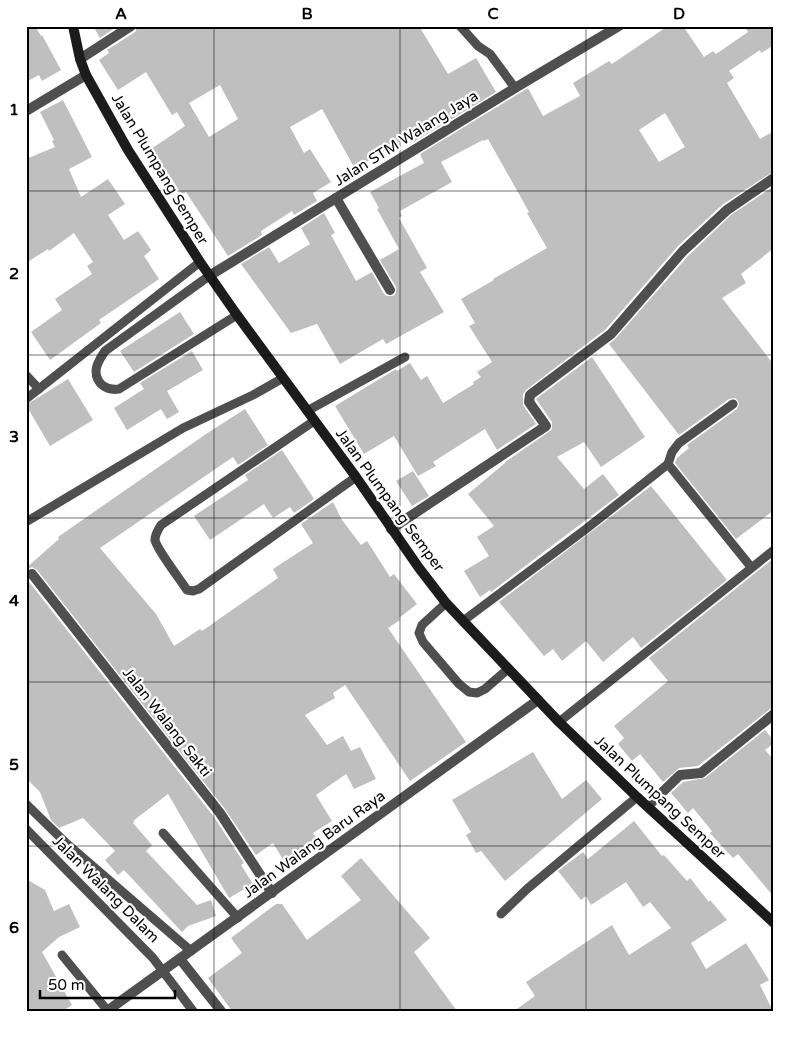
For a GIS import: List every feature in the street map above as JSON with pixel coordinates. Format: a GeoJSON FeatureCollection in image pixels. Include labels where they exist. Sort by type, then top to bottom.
{"type":"FeatureCollection","features":[{"type":"Feature","properties":{"kind":"main road","name":"Jalan Plumpang Semper"},"geometry":{"type":"LineString","coordinates":[[73,26],[80,59],[86,75],[128,150],[209,276],[446,603],[559,722],[637,797],[774,923]]}},
{"type":"Feature","properties":{"kind":"street"},"geometry":{"type":"LineString","coordinates":[[80,59],[131,26]]}},
{"type":"Feature","properties":{"kind":"street","name":"Jalan STM Walang Jaya"},"geometry":{"type":"LineString","coordinates":[[209,276],[619,26]]}},
{"type":"Feature","properties":{"kind":"street"},"geometry":{"type":"LineString","coordinates":[[26,111],[86,75]]}},
{"type":"Feature","properties":{"kind":"street"},"geometry":{"type":"LineString","coordinates":[[391,529],[546,426],[529,402],[530,395],[611,334],[683,251],[727,210],[774,178]]}},
{"type":"Feature","properties":{"kind":"street"},"geometry":{"type":"LineString","coordinates":[[336,198],[390,290]]}},
{"type":"Feature","properties":{"kind":"street","name":"Jalan Walang Sakti"},"geometry":{"type":"LineString","coordinates":[[32,574],[220,813],[272,893]]}},
{"type":"Feature","properties":{"kind":"street","name":"Jalan Walang Baru Raya"},"geometry":{"type":"LineString","coordinates":[[107,1011],[538,700]]}},
{"type":"Feature","properties":{"kind":"street"},"geometry":{"type":"LineString","coordinates":[[648,806],[680,775],[701,773],[774,714]]}},
{"type":"Feature","properties":{"kind":"street"},"geometry":{"type":"LineString","coordinates":[[180,959],[221,1011]]}},
{"type":"Feature","properties":{"kind":"lane"},"geometry":{"type":"LineString","coordinates":[[460,26],[478,46],[490,54],[515,88]]}},
{"type":"Feature","properties":{"kind":"lane"},"geometry":{"type":"LineString","coordinates":[[26,399],[200,262]]}},
{"type":"Feature","properties":{"kind":"lane"},"geometry":{"type":"LineString","coordinates":[[209,276],[105,351],[96,371],[101,385],[108,389],[119,388],[237,315]]}},
{"type":"Feature","properties":{"kind":"lane"},"geometry":{"type":"LineString","coordinates":[[307,411],[405,357]]}},
{"type":"Feature","properties":{"kind":"lane"},"geometry":{"type":"LineString","coordinates":[[26,375],[39,389]]}},
{"type":"Feature","properties":{"kind":"lane"},"geometry":{"type":"LineString","coordinates":[[26,522],[183,428],[253,395],[283,378]]}},
{"type":"Feature","properties":{"kind":"lane"},"geometry":{"type":"LineString","coordinates":[[463,621],[586,529],[668,464],[672,452],[679,443],[733,404]]}},
{"type":"Feature","properties":{"kind":"lane"},"geometry":{"type":"LineString","coordinates":[[314,421],[161,525],[156,534],[157,546],[187,590],[199,589],[356,477]]}},
{"type":"Feature","properties":{"kind":"lane"},"geometry":{"type":"LineString","coordinates":[[668,464],[751,567]]}},
{"type":"Feature","properties":{"kind":"lane"},"geometry":{"type":"LineString","coordinates":[[559,722],[774,550]]}},
{"type":"Feature","properties":{"kind":"lane"},"geometry":{"type":"LineString","coordinates":[[446,603],[422,625],[419,633],[423,642],[459,684],[469,692],[477,693],[485,689],[508,669]]}},
{"type":"Feature","properties":{"kind":"lane"},"geometry":{"type":"LineString","coordinates":[[501,914],[637,797]]}},
{"type":"Feature","properties":{"kind":"lane"},"geometry":{"type":"LineString","coordinates":[[26,804],[66,844],[191,951]]}},
{"type":"Feature","properties":{"kind":"lane","name":"Jalan Walang Dalam"},"geometry":{"type":"LineString","coordinates":[[26,829],[154,958],[193,1011]]}},
{"type":"Feature","properties":{"kind":"lane"},"geometry":{"type":"LineString","coordinates":[[162,832],[238,918]]}},
{"type":"Feature","properties":{"kind":"lane"},"geometry":{"type":"LineString","coordinates":[[62,955],[107,1011]]}},
{"type":"Feature","properties":{"kind":"building"},"geometry":{"type":"Polygon","coordinates":[[[26,26],[35,26],[61,70],[42,81],[39,75],[26,82],[26,26]]]}},
{"type":"Feature","properties":{"kind":"building"},"geometry":{"type":"Polygon","coordinates":[[[93,26],[118,26],[100,38],[93,26]]]}},
{"type":"Feature","properties":{"kind":"building"},"geometry":{"type":"Polygon","coordinates":[[[138,26],[419,26],[448,74],[476,58],[496,92],[414,142],[410,135],[355,169],[322,109],[290,127],[304,153],[310,149],[331,182],[313,193],[317,201],[294,215],[292,211],[261,231],[262,235],[228,256],[186,192],[182,195],[168,173],[166,174],[151,149],[185,126],[177,112],[172,115],[146,72],[118,90],[99,60],[109,53],[107,50],[135,32],[138,26]],[[220,85],[189,103],[209,137],[238,119],[220,85]]]}},
{"type":"Feature","properties":{"kind":"building"},"geometry":{"type":"Polygon","coordinates":[[[668,26],[683,26],[704,57],[713,51],[716,54],[748,32],[744,26],[774,26],[774,45],[761,53],[760,50],[729,71],[734,78],[727,83],[760,139],[774,131],[774,171],[722,205],[678,246],[606,329],[526,390],[523,394],[523,405],[536,424],[497,450],[485,429],[433,462],[436,466],[418,476],[394,436],[364,454],[335,406],[396,369],[397,371],[410,363],[421,380],[427,376],[443,403],[474,384],[473,382],[481,377],[477,372],[492,362],[469,326],[475,323],[461,299],[547,248],[488,139],[441,162],[452,182],[400,211],[402,216],[399,218],[427,268],[420,272],[444,312],[386,344],[383,339],[340,364],[317,324],[291,333],[241,264],[269,247],[279,263],[310,244],[301,228],[324,213],[335,233],[331,235],[356,281],[372,272],[384,294],[393,296],[396,293],[396,287],[380,260],[399,249],[370,192],[424,163],[420,154],[528,88],[543,116],[580,96],[573,83],[609,61],[612,64],[668,26]],[[665,113],[639,130],[659,162],[685,147],[665,113]]]}},
{"type":"Feature","properties":{"kind":"building"},"geometry":{"type":"Polygon","coordinates":[[[63,100],[92,157],[69,169],[81,197],[108,179],[125,204],[108,215],[124,240],[138,231],[151,250],[144,256],[159,279],[99,320],[101,323],[50,360],[31,332],[62,310],[55,299],[92,274],[87,266],[93,262],[74,233],[49,251],[48,249],[26,263],[26,159],[55,147],[52,141],[54,140],[40,112],[63,100]]]}},
{"type":"Feature","properties":{"kind":"building"},"geometry":{"type":"Polygon","coordinates":[[[774,186],[774,248],[741,274],[746,283],[722,298],[774,365],[774,510],[736,539],[675,463],[677,458],[689,448],[687,445],[737,409],[738,401],[735,398],[729,399],[679,435],[609,344],[688,256],[731,215],[774,186]]]}},
{"type":"Feature","properties":{"kind":"building"},"geometry":{"type":"Polygon","coordinates":[[[180,312],[194,334],[134,372],[120,351],[180,312]]]}},
{"type":"Feature","properties":{"kind":"building"},"geometry":{"type":"Polygon","coordinates":[[[192,351],[203,370],[167,391],[179,412],[167,419],[161,409],[127,430],[114,408],[144,389],[140,383],[192,351]]]}},
{"type":"Feature","properties":{"kind":"building"},"geometry":{"type":"Polygon","coordinates":[[[592,357],[645,437],[601,467],[584,442],[557,457],[584,489],[603,474],[619,495],[491,592],[490,590],[480,597],[464,571],[489,556],[477,537],[494,526],[468,494],[505,462],[552,429],[552,422],[536,399],[592,357]]]}},
{"type":"Feature","properties":{"kind":"building"},"geometry":{"type":"Polygon","coordinates":[[[68,379],[93,420],[50,446],[26,405],[68,379]]]}},
{"type":"Feature","properties":{"kind":"building"},"geometry":{"type":"Polygon","coordinates":[[[245,409],[268,445],[238,465],[233,457],[100,548],[156,614],[174,646],[200,629],[202,631],[278,578],[273,569],[313,543],[301,524],[333,502],[342,520],[361,545],[367,541],[390,577],[394,574],[417,604],[388,628],[466,742],[410,781],[345,685],[333,693],[335,698],[305,715],[327,745],[343,736],[351,751],[360,747],[376,779],[354,789],[346,774],[316,795],[332,821],[313,833],[320,843],[287,866],[273,843],[256,855],[225,809],[37,570],[32,567],[26,570],[59,539],[58,537],[245,409]]]}},
{"type":"Feature","properties":{"kind":"building"},"geometry":{"type":"Polygon","coordinates":[[[282,450],[314,499],[294,513],[290,507],[273,518],[264,504],[210,540],[194,516],[248,480],[245,475],[282,450]]]}},
{"type":"Feature","properties":{"kind":"building"},"geometry":{"type":"Polygon","coordinates":[[[413,471],[429,496],[412,506],[396,481],[413,471]]]}},
{"type":"Feature","properties":{"kind":"building"},"geometry":{"type":"Polygon","coordinates":[[[651,486],[727,580],[641,648],[633,637],[603,662],[586,641],[562,661],[553,649],[544,656],[499,602],[651,486]]]}},
{"type":"Feature","properties":{"kind":"building"},"geometry":{"type":"Polygon","coordinates":[[[774,558],[774,707],[698,766],[679,768],[663,782],[640,754],[632,761],[618,744],[624,738],[614,726],[668,681],[649,658],[774,558]]]}},
{"type":"Feature","properties":{"kind":"building"},"geometry":{"type":"Polygon","coordinates":[[[26,578],[214,817],[244,863],[241,865],[253,884],[229,898],[168,794],[133,821],[152,845],[146,851],[197,905],[211,900],[216,916],[188,926],[182,932],[124,870],[118,875],[105,860],[115,851],[83,818],[59,828],[51,820],[40,792],[26,778],[26,578]]]}},
{"type":"Feature","properties":{"kind":"building"},"geometry":{"type":"Polygon","coordinates":[[[765,730],[774,741],[765,750],[774,760],[774,897],[738,854],[733,858],[710,833],[712,831],[693,808],[688,813],[671,793],[683,782],[705,778],[765,730]]]}},
{"type":"Feature","properties":{"kind":"building"},"geometry":{"type":"Polygon","coordinates":[[[533,752],[562,799],[586,780],[602,799],[505,881],[481,851],[476,853],[466,835],[471,832],[452,800],[533,752]]]}},
{"type":"Feature","properties":{"kind":"building"},"geometry":{"type":"Polygon","coordinates":[[[634,821],[662,856],[664,855],[687,881],[690,878],[709,902],[710,900],[727,920],[691,943],[706,969],[746,943],[769,980],[760,985],[773,1011],[514,1011],[535,996],[526,982],[612,925],[629,955],[671,928],[650,902],[643,907],[626,882],[591,905],[586,896],[581,900],[558,871],[583,852],[588,859],[634,821]]]}},
{"type":"Feature","properties":{"kind":"building"},"geometry":{"type":"Polygon","coordinates":[[[361,858],[430,938],[414,952],[457,1011],[232,1011],[208,978],[242,953],[231,938],[276,904],[282,904],[307,940],[361,900],[341,876],[361,858]]]}},
{"type":"Feature","properties":{"kind":"building"},"geometry":{"type":"Polygon","coordinates":[[[26,879],[45,890],[54,911],[69,904],[80,927],[59,937],[42,952],[72,1005],[63,1011],[26,1011],[26,879]]]}}]}
